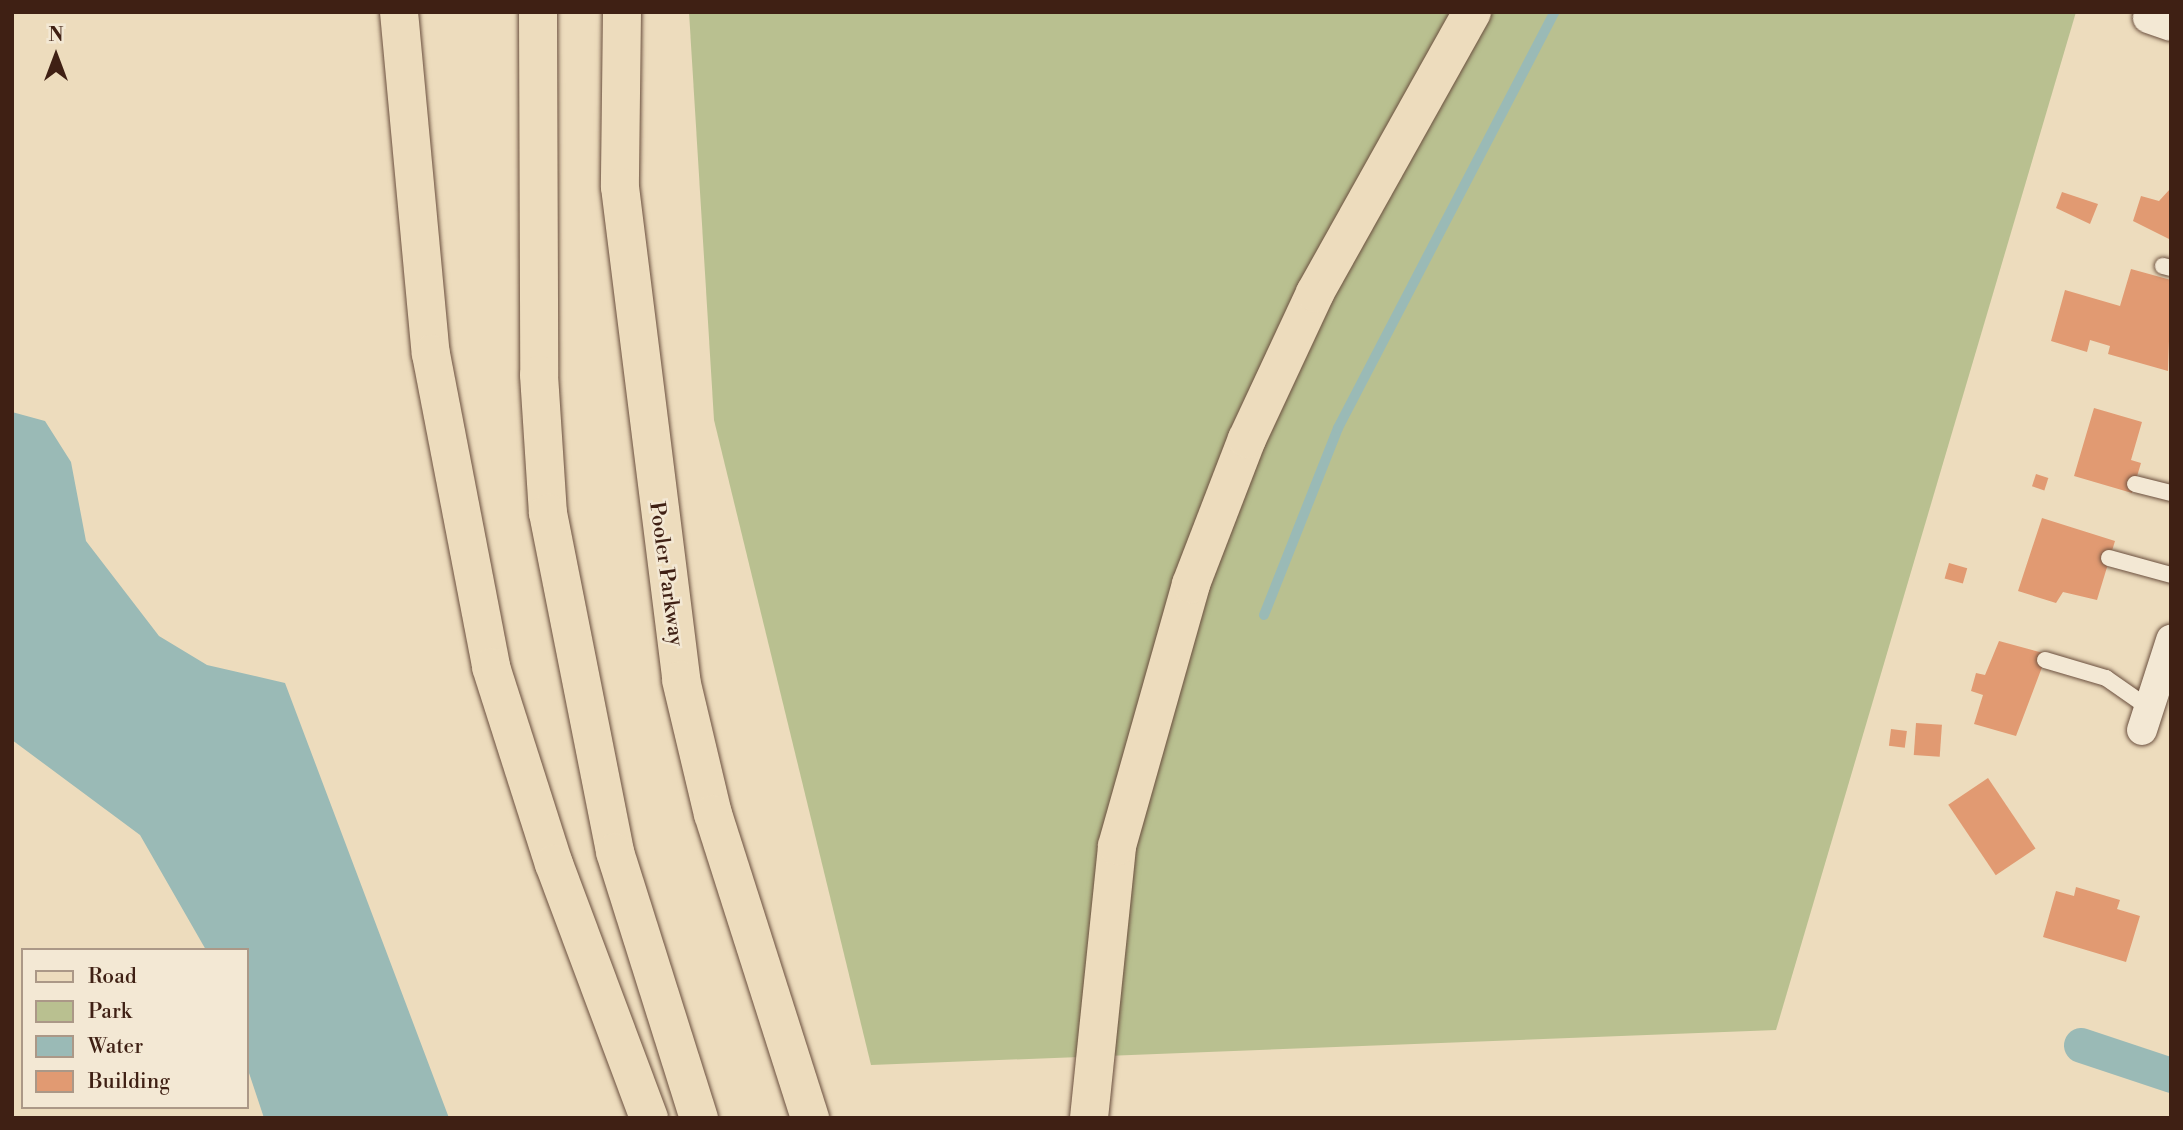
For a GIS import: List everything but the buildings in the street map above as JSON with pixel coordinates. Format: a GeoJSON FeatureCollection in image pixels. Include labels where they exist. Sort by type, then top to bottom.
{"type":"FeatureCollection","features":[{"type":"Feature","properties":{"kind":"main road"},"geometry":{"type":"LineString","coordinates":[[399,12],[432,354],[491,667],[554,864],[649,1118]]}},
{"type":"Feature","properties":{"kind":"main road"},"geometry":{"type":"LineString","coordinates":[[538,12],[539,375],[548,513],[615,852],[699,1118]]}},
{"type":"Feature","properties":{"kind":"main road","name":"Pooler Parkway"},"geometry":{"type":"LineString","coordinates":[[622,12],[620,187],[681,680],[713,814],[810,1118]]}},
{"type":"Feature","properties":{"kind":"main road"},"geometry":{"type":"LineString","coordinates":[[1089,1118],[1117,846],[1191,584],[1247,439],[1315,293],[1472,12]]}},
{"type":"Feature","properties":{"kind":"street"},"geometry":{"type":"LineString","coordinates":[[2146,719],[2171,640]]}},
{"type":"Feature","properties":{"kind":"lane"},"geometry":{"type":"LineString","coordinates":[[2135,484],[2171,494]]}},
{"type":"Feature","properties":{"kind":"lane"},"geometry":{"type":"LineString","coordinates":[[2109,558],[2171,575]]}},
{"type":"Feature","properties":{"kind":"lane"},"geometry":{"type":"LineString","coordinates":[[2045,660],[2106,678],[2146,719]]}},
{"type":"Feature","properties":{"kind":"green space"},"geometry":{"type":"Polygon","coordinates":[[[689,12],[2076,12],[1776,1030],[871,1065],[714,420],[689,12]]]}},
{"type":"Feature","properties":{"kind":"water"},"geometry":{"type":"Polygon","coordinates":[[[12,412],[45,421],[71,462],[86,541],[159,636],[207,665],[285,683],[449,1118],[264,1118],[248,1070],[248,948],[205,948],[140,835],[12,740],[12,412]]]}},
{"type":"Feature","properties":{"kind":"waterway"},"geometry":{"type":"LineString","coordinates":[[1264,615],[1338,428],[1555,12]]}},
{"type":"Feature","properties":{"kind":"waterway"},"geometry":{"type":"LineString","coordinates":[[2081,1045],[2171,1075]]}}]}
